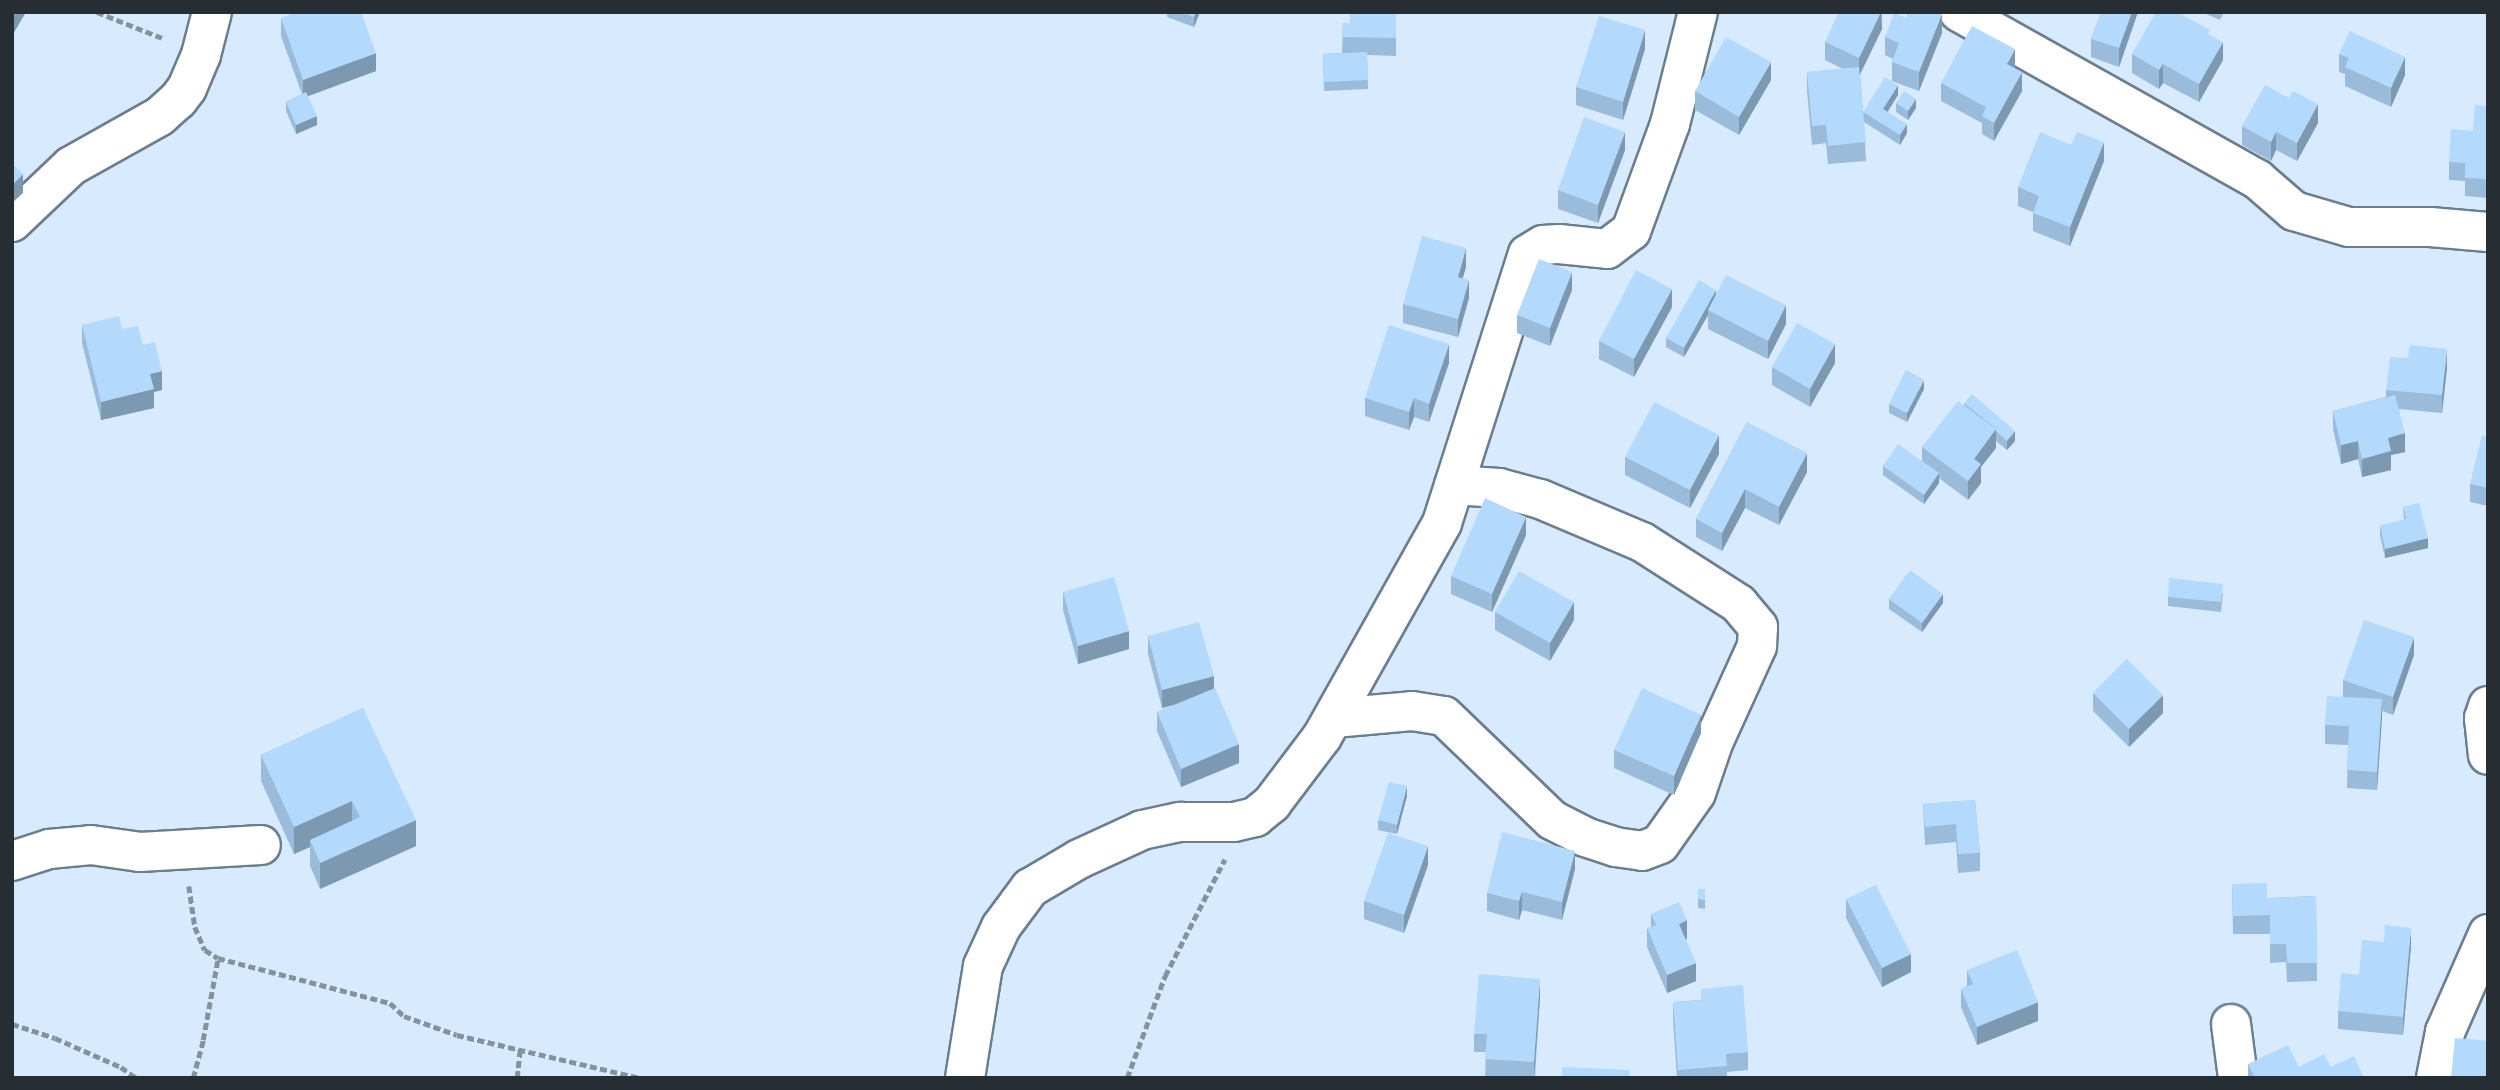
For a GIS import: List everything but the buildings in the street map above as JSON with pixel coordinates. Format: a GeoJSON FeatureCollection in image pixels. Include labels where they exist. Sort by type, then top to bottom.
{"type":"FeatureCollection","features":[{"type":"Feature","properties":{"kind":"street"},"geometry":{"type":"LineString","coordinates":[[12,222],[71,166],[160,116],[187,88],[201,55],[212,12]]}},
{"type":"Feature","properties":{"kind":"street"},"geometry":{"type":"LineString","coordinates":[[964,1078],[983,966],[1001,927],[1030,888],[1079,859],[1142,830],[1181,822],[1234,822],[1255,817],[1272,803],[1334,718],[1442,523],[1528,254],[1543,245],[1607,249],[1631,231],[1670,124],[1698,12]]}},
{"type":"Feature","properties":{"kind":"street"},"geometry":{"type":"LineString","coordinates":[[1959,12],[2257,179],[2294,211],[2349,227],[2430,227],[2488,232]]}},
{"type":"Feature","properties":{"kind":"street"},"geometry":{"type":"LineString","coordinates":[[1334,718],[1412,711],[1444,716],[1552,820],[1585,837],[1615,847],[1642,851],[1660,845],[1696,793],[1713,743],[1757,646],[1758,627],[1739,604],[1642,542],[1540,499],[1499,488],[1454,485]]}},
{"type":"Feature","properties":{"kind":"street"},"geometry":{"type":"LineString","coordinates":[[2488,706],[2484,718],[2488,755]]}},
{"type":"Feature","properties":{"kind":"street"},"geometry":{"type":"LineString","coordinates":[[12,861],[49,849],[91,845],[140,852],[261,845]]}},
{"type":"Feature","properties":{"kind":"street"},"geometry":{"type":"LineString","coordinates":[[2436,1078],[2445,1032],[2488,934]]}},
{"type":"Feature","properties":{"kind":"street"},"geometry":{"type":"LineString","coordinates":[[2231,1024],[2238,1078]]}},
{"type":"Feature","properties":{"kind":"path"},"geometry":{"type":"LineString","coordinates":[[97,12],[201,55]]}},
{"type":"Feature","properties":{"kind":"path"},"geometry":{"type":"LineString","coordinates":[[1127,1078],[1165,976],[1225,860],[1234,822]]}},
{"type":"Feature","properties":{"kind":"path"},"geometry":{"type":"LineString","coordinates":[[185,850],[195,927],[205,950],[218,958],[390,1003],[404,1016],[427,1026],[641,1078]]}},
{"type":"Feature","properties":{"kind":"path"},"geometry":{"type":"LineString","coordinates":[[193,1078],[218,958]]}},
{"type":"Feature","properties":{"kind":"path"},"geometry":{"type":"LineString","coordinates":[[12,1024],[66,1042],[121,1067],[136,1078]]}},
{"type":"Feature","properties":{"kind":"path"},"geometry":{"type":"LineString","coordinates":[[517,1078],[520,1048]]}}]}
